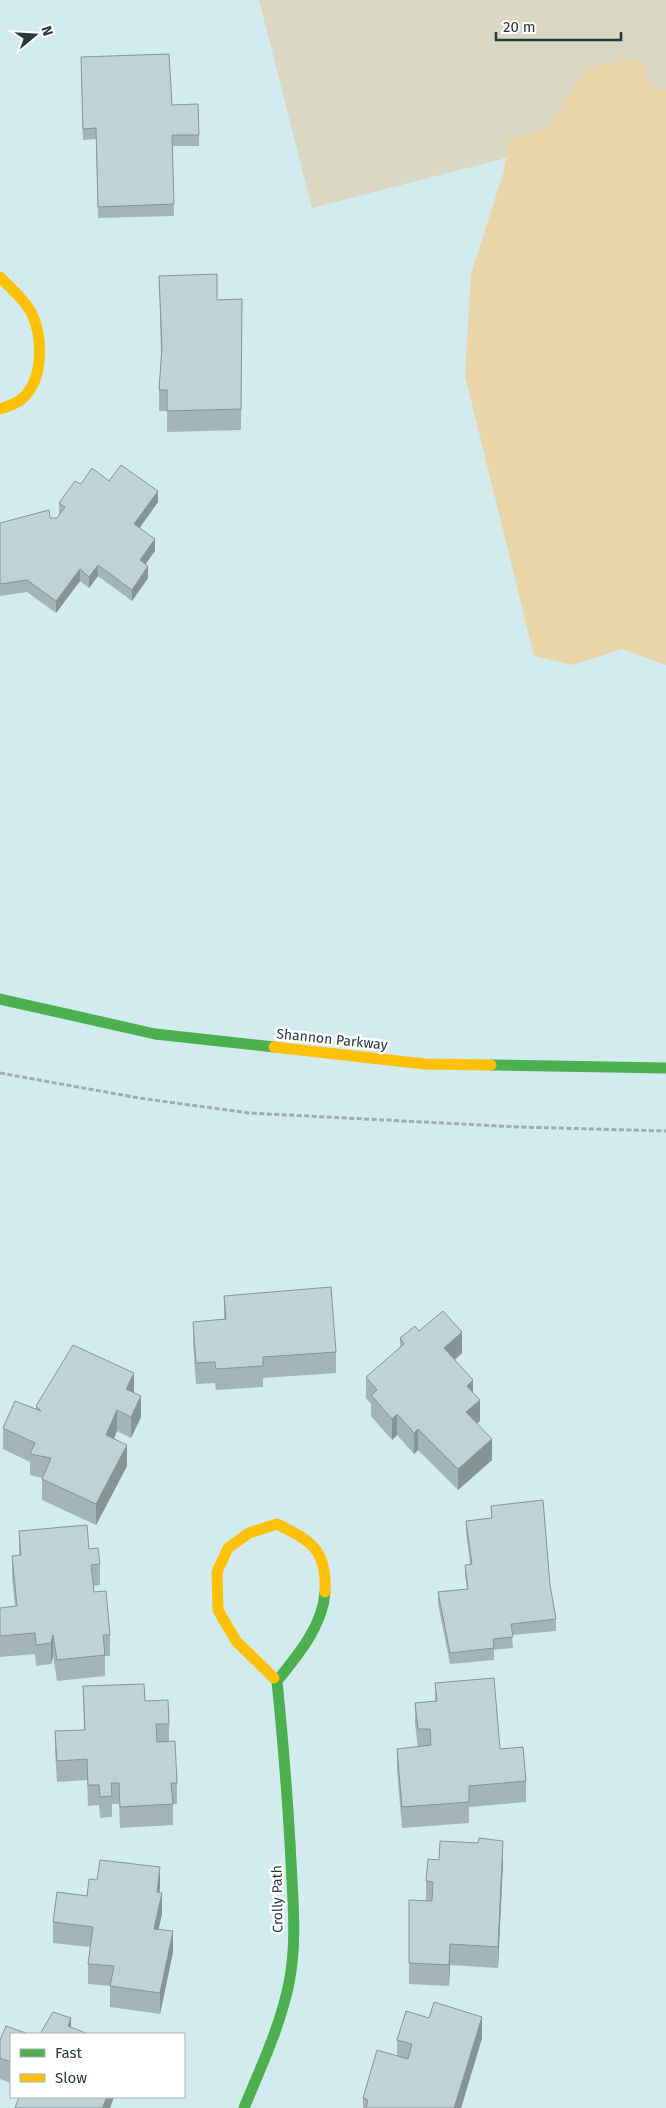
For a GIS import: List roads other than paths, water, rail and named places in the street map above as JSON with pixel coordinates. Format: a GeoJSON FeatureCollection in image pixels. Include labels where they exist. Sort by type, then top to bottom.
{"type":"FeatureCollection","features":[{"type":"Feature","properties":{"kind":"street"},"geometry":{"type":"LineString","coordinates":[[0,278],[31,312],[39,337],[39,372],[25,397],[6,408],[0,409]]}},
{"type":"Feature","properties":{"kind":"street","name":"Shannon Parkway"},"geometry":{"type":"LineString","coordinates":[[0,999],[155,1034],[415,1063],[666,1068]]}},
{"type":"Feature","properties":{"kind":"street"},"geometry":{"type":"LineString","coordinates":[[277,1524],[310,1541],[326,1575],[324,1604],[304,1650],[277,1681],[236,1641],[218,1610],[217,1572],[228,1548],[249,1533],[277,1524]]}},
{"type":"Feature","properties":{"kind":"street","name":"Crolly Path"},"geometry":{"type":"LineString","coordinates":[[244,2108],[278,2023],[289,1984],[293,1952],[293,1901],[287,1789],[277,1681]]}}]}
